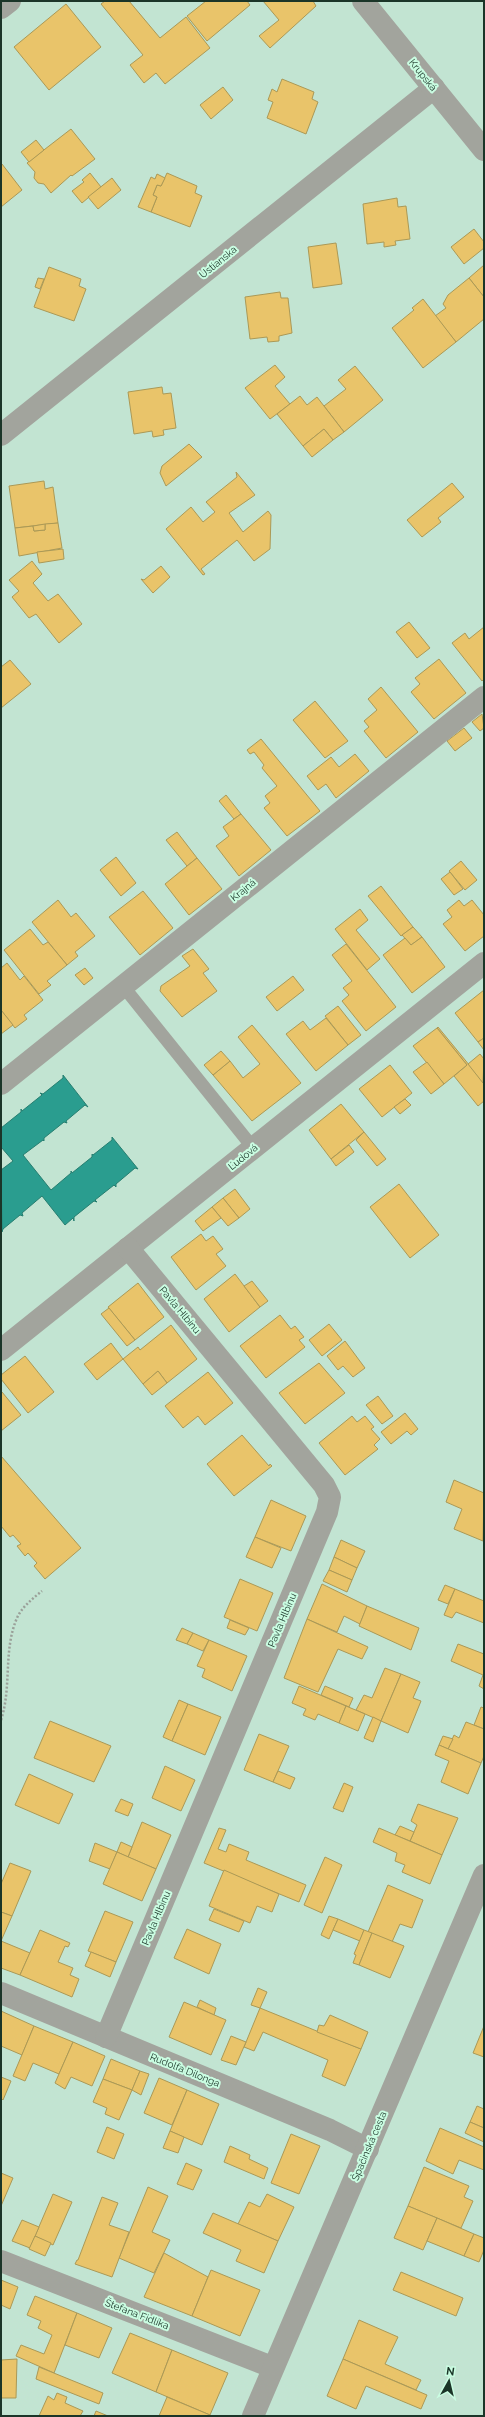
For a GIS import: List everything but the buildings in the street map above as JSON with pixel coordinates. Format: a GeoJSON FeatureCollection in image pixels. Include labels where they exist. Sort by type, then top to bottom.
{"type":"FeatureCollection","features":[{"type":"Feature","properties":{"kind":"street"},"geometry":{"type":"LineString","coordinates":[[1,8],[10,1]]}},
{"type":"Feature","properties":{"kind":"street","name":"Krupská"},"geometry":{"type":"LineString","coordinates":[[362,1],[484,150]]}},
{"type":"Feature","properties":{"kind":"street","name":"Ustianska"},"geometry":{"type":"LineString","coordinates":[[1,435],[434,88]]}},
{"type":"Feature","properties":{"kind":"street","name":"Krajná"},"geometry":{"type":"LineString","coordinates":[[1,1084],[484,696]]}},
{"type":"Feature","properties":{"kind":"street","name":"Ľudová"},"geometry":{"type":"LineString","coordinates":[[1,1350],[484,963]]}},
{"type":"Feature","properties":{"kind":"street","name":"Pavla Hlbinu"},"geometry":{"type":"LineString","coordinates":[[106,2037],[324,1519],[330,1497],[324,1484],[128,1248]]}},
{"type":"Feature","properties":{"kind":"street","name":"Špačinská cesta"},"geometry":{"type":"LineString","coordinates":[[253,2416],[272,2367],[368,2148],[484,1875]]}},
{"type":"Feature","properties":{"kind":"street","name":"Rudolfa Dilonga"},"geometry":{"type":"LineString","coordinates":[[1,1993],[330,2130],[368,2148]]}},
{"type":"Feature","properties":{"kind":"street","name":"Štefana Fidlíka"},"geometry":{"type":"LineString","coordinates":[[1,2261],[272,2367]]}},
{"type":"Feature","properties":{"kind":"lane"},"geometry":{"type":"LineString","coordinates":[[123,986],[254,1148]]}},
{"type":"Feature","properties":{"kind":"path"},"geometry":{"type":"LineString","coordinates":[[1,1720],[7,1702],[11,1640],[17,1618],[25,1605],[42,1591]]}}]}
